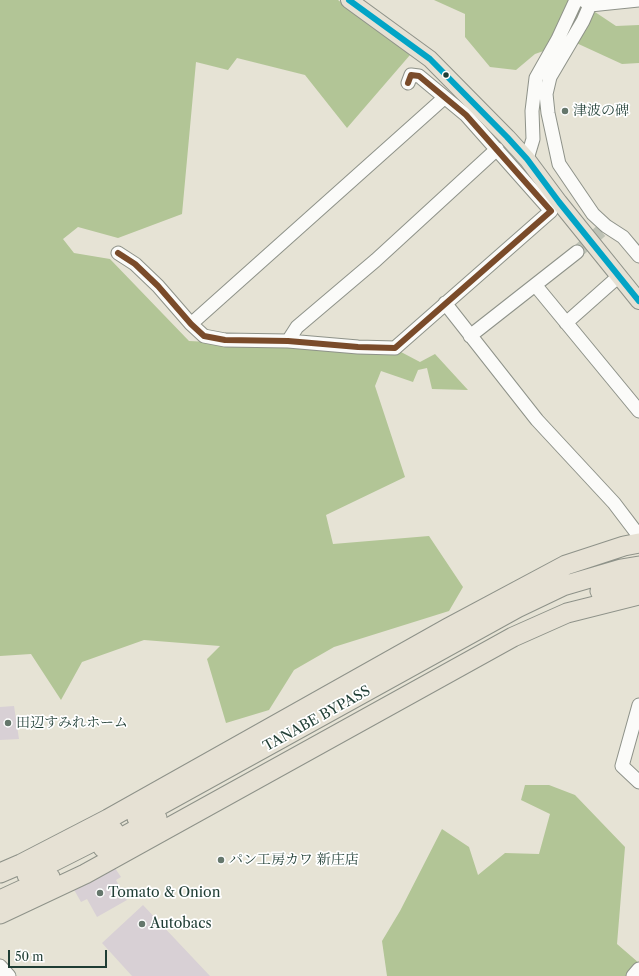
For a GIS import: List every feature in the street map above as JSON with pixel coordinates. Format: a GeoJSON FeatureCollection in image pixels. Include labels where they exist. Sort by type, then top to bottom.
{"type":"FeatureCollection","features":[{"type":"Feature","properties":{"kind":"highway"},"geometry":{"type":"LineString","coordinates":[[0,873],[21,864],[108,819],[448,628],[566,566],[624,546],[639,544]]}},
{"type":"Feature","properties":{"kind":"highway","name":"TANABE BYPASS"},"geometry":{"type":"LineString","coordinates":[[0,900],[63,871],[252,760],[517,608],[577,582],[621,569],[639,566]]}},
{"type":"Feature","properties":{"kind":"highway","name":"TANABE BYPASS"},"geometry":{"type":"LineString","coordinates":[[0,886],[67,856],[444,658],[551,605],[639,582]]}},
{"type":"Feature","properties":{"kind":"highway"},"geometry":{"type":"LineString","coordinates":[[0,914],[85,874],[513,637],[567,613],[639,595]]}},
{"type":"Feature","properties":{"kind":"main road"},"geometry":{"type":"LineString","coordinates":[[348,0],[430,59],[528,159],[639,301]]}},
{"type":"Feature","properties":{"kind":"street"},"geometry":{"type":"LineString","coordinates":[[528,159],[533,139],[532,111],[536,78],[558,39],[576,0]]}},
{"type":"Feature","properties":{"kind":"street"},"geometry":{"type":"LineString","coordinates":[[639,0],[586,3],[583,21],[550,77],[546,94],[548,113],[558,164],[603,229],[623,237],[639,256]]}},
{"type":"Feature","properties":{"kind":"street"},"geometry":{"type":"LineString","coordinates":[[118,253],[135,264],[158,286],[191,324],[204,336],[225,340],[288,341],[358,347],[395,348],[551,211],[466,115],[419,76],[411,75],[408,83]]}},
{"type":"Feature","properties":{"kind":"street"},"geometry":{"type":"LineString","coordinates":[[191,324],[444,98]]}},
{"type":"Feature","properties":{"kind":"street"},"geometry":{"type":"LineString","coordinates":[[288,341],[298,327],[376,260],[497,149]]}},
{"type":"Feature","properties":{"kind":"street"},"geometry":{"type":"LineString","coordinates":[[470,336],[536,286],[577,252]]}},
{"type":"Feature","properties":{"kind":"street"},"geometry":{"type":"LineString","coordinates":[[566,323],[619,276]]}},
{"type":"Feature","properties":{"kind":"street"},"geometry":{"type":"LineString","coordinates":[[536,286],[639,411]]}},
{"type":"Feature","properties":{"kind":"street"},"geometry":{"type":"LineString","coordinates":[[445,303],[537,420],[614,503],[639,536]]}},
{"type":"Feature","properties":{"kind":"street"},"geometry":{"type":"LineString","coordinates":[[639,705],[622,766],[639,782]]}},
{"type":"Feature","properties":{"kind":"street"},"geometry":{"type":"LineString","coordinates":[[0,966],[9,976]]}},
{"type":"Feature","properties":{"kind":"street"},"geometry":{"type":"LineString","coordinates":[[633,976],[639,969]]}},
{"type":"Feature","properties":{"kind":"green space"},"geometry":{"type":"Polygon","coordinates":[[[0,0],[338,0],[410,55],[347,128],[305,75],[237,58],[228,70],[196,62],[182,214],[118,238],[78,227],[63,239],[74,253],[110,259],[189,341],[293,346],[363,354],[401,352],[420,362],[435,354],[468,390],[432,389],[427,368],[418,370],[413,382],[381,371],[375,386],[405,477],[326,515],[333,544],[429,536],[463,587],[449,611],[334,647],[294,670],[269,710],[226,723],[207,659],[220,646],[144,640],[82,662],[61,700],[31,654],[0,656],[0,0]]]}},
{"type":"Feature","properties":{"kind":"green space"},"geometry":{"type":"Polygon","coordinates":[[[434,0],[577,0],[616,26],[639,25],[639,63],[622,64],[572,41],[535,54],[516,70],[490,67],[465,37],[465,14],[434,0]]]}},
{"type":"Feature","properties":{"kind":"green space"},"geometry":{"type":"Polygon","coordinates":[[[525,785],[549,785],[575,795],[625,847],[617,944],[639,963],[639,976],[387,976],[382,941],[400,911],[442,829],[469,847],[478,875],[505,853],[539,854],[550,814],[521,800],[525,785]]]}},
{"type":"Feature","properties":{"kind":"building","name":"田辺すみれホーム"},"geometry":{"type":"Polygon","coordinates":[[[14,706],[19,739],[0,740],[0,707],[14,706]]]}},
{"type":"Feature","properties":{"kind":"building","name":"Tomato & Onion"},"geometry":{"type":"Polygon","coordinates":[[[113,865],[121,877],[116,880],[127,900],[97,917],[87,899],[81,902],[73,888],[113,865]]]}},
{"type":"Feature","properties":{"kind":"building","name":"Autobacs"},"geometry":{"type":"Polygon","coordinates":[[[143,905],[210,976],[132,976],[102,943],[143,905]]]}},
{"type":"Feature","properties":{"kind":"tunnel"},"geometry":{"type":"LineString","coordinates":[[577,252],[601,231]]}},
{"type":"Feature","properties":{"kind":"transit line"},"geometry":{"type":"LineString","coordinates":[[349,0],[430,59],[507,137],[527,159],[559,202],[639,301]]}},
{"type":"Feature","properties":{"kind":"transit line"},"geometry":{"type":"LineString","coordinates":[[118,253],[135,264],[158,286],[191,324],[204,336],[225,340],[288,341],[358,347],[395,348],[551,211],[466,115],[419,76],[411,75],[408,83]]}},
{"type":"Feature","properties":{"kind":"place","name":"津波の碑"},"geometry":{"type":"Point","coordinates":[565,111]}},
{"type":"Feature","properties":{"kind":"place","name":"田辺すみれホーム"},"geometry":{"type":"Point","coordinates":[8,723]}},
{"type":"Feature","properties":{"kind":"place","name":"パン工房カワ 新庄店"},"geometry":{"type":"Point","coordinates":[221,860]}},
{"type":"Feature","properties":{"kind":"place","name":"Tomato & Onion"},"geometry":{"type":"Point","coordinates":[100,893]}},
{"type":"Feature","properties":{"kind":"place","name":"Autobacs"},"geometry":{"type":"Point","coordinates":[142,924]}}]}
